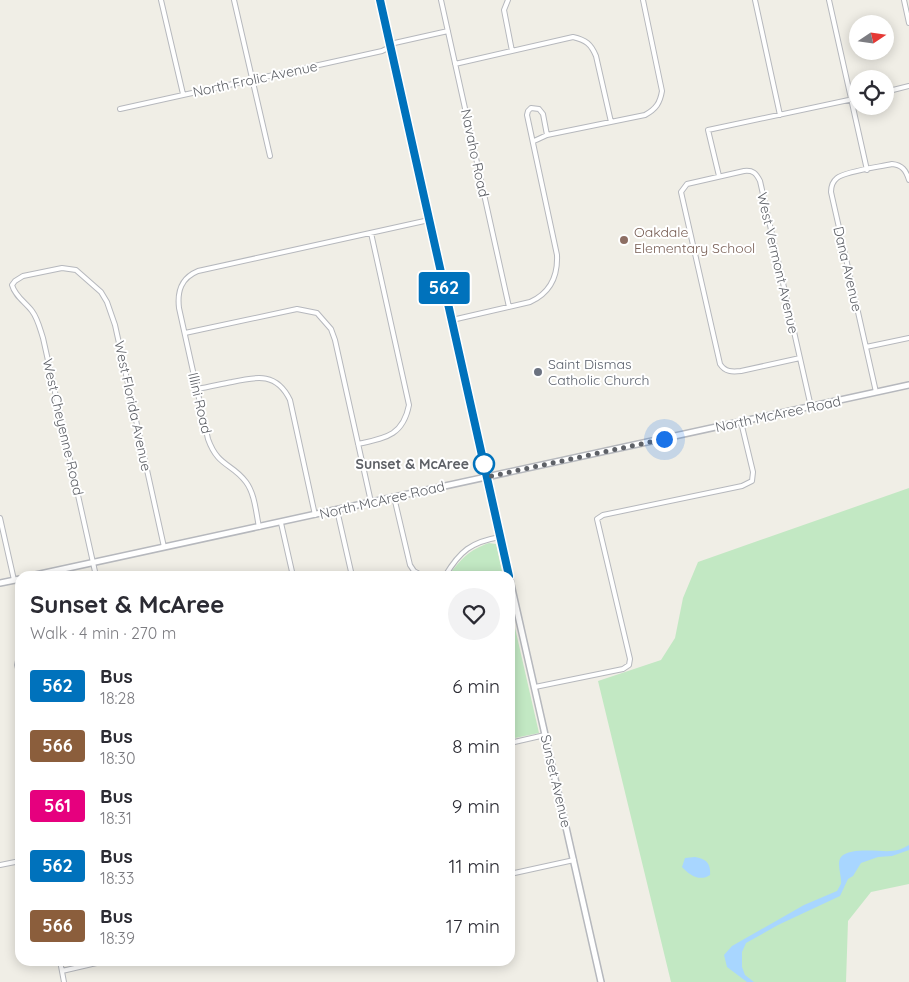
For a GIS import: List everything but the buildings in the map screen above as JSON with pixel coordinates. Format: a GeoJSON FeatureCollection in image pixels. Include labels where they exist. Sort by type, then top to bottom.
{"type":"FeatureCollection","features":[{"type":"Feature","properties":{"kind":"street"},"geometry":{"type":"LineString","coordinates":[[161,0],[183,94]]}},
{"type":"Feature","properties":{"kind":"street"},"geometry":{"type":"LineString","coordinates":[[234,0],[270,156]]}},
{"type":"Feature","properties":{"kind":"street","name":"Sunset Avenue"},"geometry":{"type":"LineString","coordinates":[[380,0],[508,571]]}},
{"type":"Feature","properties":{"kind":"street","name":"Navaho Road"},"geometry":{"type":"LineString","coordinates":[[441,0],[509,307]]}},
{"type":"Feature","properties":{"kind":"street"},"geometry":{"type":"LineString","coordinates":[[508,0],[504,10],[504,18],[512,51]]}},
{"type":"Feature","properties":{"kind":"street"},"geometry":{"type":"LineString","coordinates":[[534,141],[547,135],[645,115],[653,111],[658,105],[662,91],[643,0]]}},
{"type":"Feature","properties":{"kind":"street"},"geometry":{"type":"LineString","coordinates":[[754,0],[780,115]]}},
{"type":"Feature","properties":{"kind":"street"},"geometry":{"type":"LineString","coordinates":[[829,0],[849,91]]}},
{"type":"Feature","properties":{"kind":"street"},"geometry":{"type":"LineString","coordinates":[[904,0],[909,23]]}},
{"type":"Feature","properties":{"kind":"street","name":"North Frolic Avenue"},"geometry":{"type":"LineString","coordinates":[[120,109],[382,51],[390,46],[448,31]]}},
{"type":"Feature","properties":{"kind":"street"},"geometry":{"type":"LineString","coordinates":[[455,64],[573,37],[588,42],[596,56],[611,122]]}},
{"type":"Feature","properties":{"kind":"street"},"geometry":{"type":"LineString","coordinates":[[894,90],[909,86]]}},
{"type":"Feature","properties":{"kind":"street"},"geometry":{"type":"LineString","coordinates":[[800,358],[732,372],[722,368],[681,192],[687,184],[718,176],[708,130],[849,100]]}},
{"type":"Feature","properties":{"kind":"street"},"geometry":{"type":"LineString","coordinates":[[452,320],[530,302],[538,298],[552,284],[558,266],[557,255],[527,115],[531,108],[539,109],[542,114],[547,135]]}},
{"type":"Feature","properties":{"kind":"street"},"geometry":{"type":"LineString","coordinates":[[854,115],[867,170],[892,164],[898,165],[907,172],[909,180]]}},
{"type":"Feature","properties":{"kind":"street","name":"West Vermont Avenue"},"geometry":{"type":"LineString","coordinates":[[718,176],[750,170],[757,176],[811,407]]}},
{"type":"Feature","properties":{"kind":"street","name":"Dana Avenue"},"geometry":{"type":"LineString","coordinates":[[867,170],[842,175],[833,182],[831,192],[876,392]]}},
{"type":"Feature","properties":{"kind":"street"},"geometry":{"type":"LineString","coordinates":[[358,444],[388,437],[395,432],[404,420],[409,405],[371,232],[429,220]]}},
{"type":"Feature","properties":{"kind":"street","name":"Illini Road"},"geometry":{"type":"LineString","coordinates":[[259,527],[253,497],[248,484],[218,458],[212,448],[179,308],[178,292],[180,286],[187,278],[198,271],[371,232]]}},
{"type":"Feature","properties":{"kind":"street","name":"West Cheyenne Road"},"geometry":{"type":"LineString","coordinates":[[83,275],[76,270],[62,268],[23,276],[15,280],[12,285],[14,291],[33,313],[43,338],[95,571]]}},
{"type":"Feature","properties":{"kind":"street","name":"West Florida Avenue"},"geometry":{"type":"LineString","coordinates":[[83,275],[101,292],[112,315],[164,547]]}},
{"type":"Feature","properties":{"kind":"street"},"geometry":{"type":"LineString","coordinates":[[185,333],[297,309],[310,311],[324,320],[331,329],[371,502]]}},
{"type":"Feature","properties":{"kind":"street"},"geometry":{"type":"LineString","coordinates":[[866,348],[909,338]]}},
{"type":"Feature","properties":{"kind":"street"},"geometry":{"type":"LineString","coordinates":[[197,389],[258,377],[278,383],[290,400],[315,515]]}},
{"type":"Feature","properties":{"kind":"street","name":"North McAree Road"},"geometry":{"type":"LineString","coordinates":[[55,571],[909,385]]}},
{"type":"Feature","properties":{"kind":"street"},"geometry":{"type":"LineString","coordinates":[[534,687],[628,667],[630,662],[598,527],[598,519],[603,515],[749,484],[754,477],[741,422]]}},
{"type":"Feature","properties":{"kind":"street"},"geometry":{"type":"LineString","coordinates":[[394,497],[410,565],[414,571]]}},
{"type":"Feature","properties":{"kind":"street"},"geometry":{"type":"LineString","coordinates":[[337,510],[351,571]]}},
{"type":"Feature","properties":{"kind":"street"},"geometry":{"type":"LineString","coordinates":[[0,518],[14,580],[0,583]]}},
{"type":"Feature","properties":{"kind":"street"},"geometry":{"type":"LineString","coordinates":[[281,523],[292,571]]}},
{"type":"Feature","properties":{"kind":"street"},"geometry":{"type":"LineString","coordinates":[[448,571],[458,556],[466,549],[485,540],[500,537]]}},
{"type":"Feature","properties":{"kind":"street","name":"Sunset Avenue"},"geometry":{"type":"LineString","coordinates":[[515,601],[602,982]]}},
{"type":"Feature","properties":{"kind":"street"},"geometry":{"type":"LineString","coordinates":[[515,742],[545,736]]}},
{"type":"Feature","properties":{"kind":"street"},"geometry":{"type":"LineString","coordinates":[[515,873],[574,860]]}},
{"type":"Feature","properties":{"kind":"street"},"geometry":{"type":"LineString","coordinates":[[0,865],[15,862]]}},
{"type":"Feature","properties":{"kind":"street"},"geometry":{"type":"LineString","coordinates":[[61,966],[64,982]]}},
{"type":"Feature","properties":{"kind":"street"},"geometry":{"type":"LineString","coordinates":[[62,971],[84,966]]}},
{"type":"Feature","properties":{"kind":"green space"},"geometry":{"type":"Polygon","coordinates":[[[909,488],[909,884],[871,892],[848,921],[846,982],[671,982],[598,681],[661,660],[675,638],[683,598],[698,562],[909,488]]]}},
{"type":"Feature","properties":{"kind":"green space"},"geometry":{"type":"Polygon","coordinates":[[[489,543],[496,544],[502,571],[452,571],[466,556],[489,543]]]}},
{"type":"Feature","properties":{"kind":"green space"},"geometry":{"type":"Polygon","coordinates":[[[515,628],[539,733],[515,738],[515,628]]]}},
{"type":"Feature","properties":{"kind":"water"},"geometry":{"type":"Polygon","coordinates":[[[909,845],[909,850],[861,863],[853,876],[848,879],[840,896],[778,925],[746,943],[742,952],[742,967],[745,975],[754,982],[747,982],[727,967],[724,955],[732,946],[804,905],[837,891],[841,884],[840,860],[845,854],[858,851],[893,851],[909,845]]]}},
{"type":"Feature","properties":{"kind":"water"},"geometry":{"type":"Polygon","coordinates":[[[695,857],[707,862],[710,867],[710,875],[702,878],[695,877],[682,867],[685,858],[695,857]]]}},
{"type":"Feature","properties":{"kind":"bus line","name":"562"},"geometry":{"type":"LineString","coordinates":[[380,0],[508,571]]}},
{"type":"Feature","properties":{"kind":"place","name":"Oakdale Elementary School"},"geometry":{"type":"Point","coordinates":[624,240]}},
{"type":"Feature","properties":{"kind":"place","name":"Saint Dismas Catholic Church"},"geometry":{"type":"Point","coordinates":[538,372]}},
{"type":"Feature","properties":{"kind":"place","name":"Sunset & McAree"},"geometry":{"type":"Point","coordinates":[484,464]}},
{"type":"Feature","properties":{"kind":"route"},"geometry":{"type":"LineString","coordinates":[[484,464],[487,477],[664,439]]}}]}
